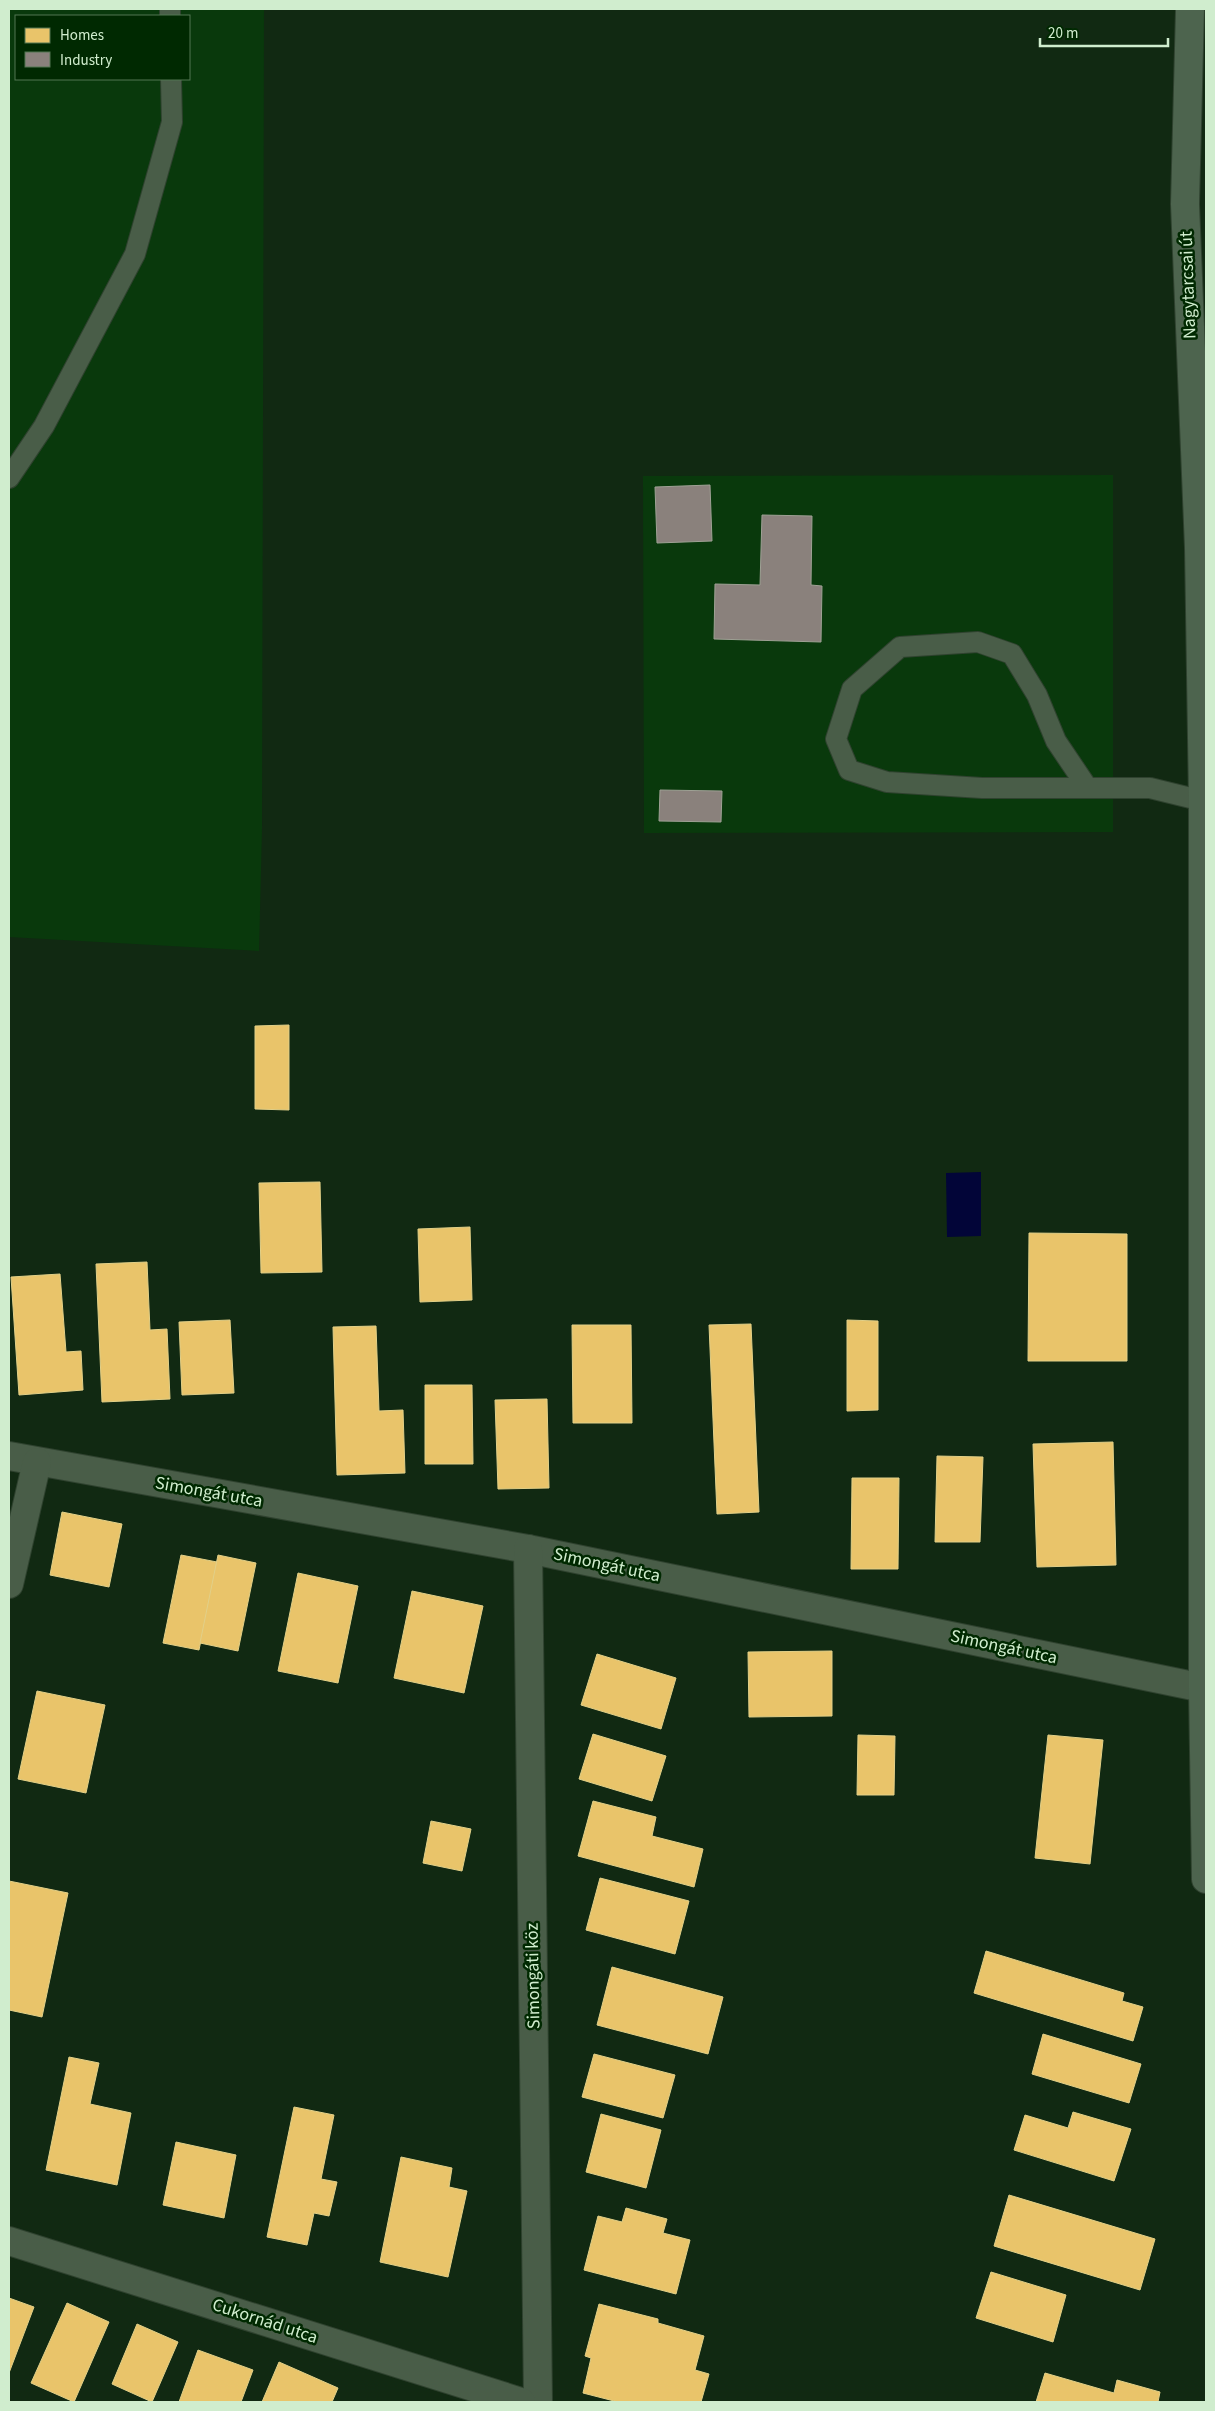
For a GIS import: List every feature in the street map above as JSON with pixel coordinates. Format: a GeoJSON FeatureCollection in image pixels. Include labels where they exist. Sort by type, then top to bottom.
{"type":"FeatureCollection","features":[{"type":"Feature","properties":{"kind":"main road","name":"Nagytarcsai út"},"geometry":{"type":"LineString","coordinates":[[1190,9],[1185,204],[1203,547],[1205,1048],[1203,1688],[1206,1879]]}},
{"type":"Feature","properties":{"kind":"street","name":"Simongát utca"},"geometry":{"type":"LineString","coordinates":[[9,1456],[528,1549],[1203,1688]]}},
{"type":"Feature","properties":{"kind":"street"},"geometry":{"type":"LineString","coordinates":[[9,1584],[37,1462]]}},
{"type":"Feature","properties":{"kind":"street","name":"Simongáti köz"},"geometry":{"type":"LineString","coordinates":[[528,1549],[538,2402]]}},
{"type":"Feature","properties":{"kind":"street","name":"Cukornád utca"},"geometry":{"type":"LineString","coordinates":[[9,2241],[521,2402]]}},
{"type":"Feature","properties":{"kind":"lane"},"geometry":{"type":"LineString","coordinates":[[9,478],[44,426],[135,254],[172,122],[171,80]]}},
{"type":"Feature","properties":{"kind":"lane"},"geometry":{"type":"LineString","coordinates":[[1087,787],[1056,741],[1037,695],[1012,654],[978,642],[900,647],[852,690],[836,739],[848,770],[886,782],[982,788],[1087,787],[1204,791]]}},
{"type":"Feature","properties":{"kind":"shaded area"},"geometry":{"type":"Polygon","coordinates":[[[9,9],[264,9],[262,830],[259,951],[9,937],[9,9]]]}},
{"type":"Feature","properties":{"kind":"shaded area"},"geometry":{"type":"Polygon","coordinates":[[[1113,475],[1113,832],[644,833],[643,476],[1113,475]]]}},
{"type":"Feature","properties":{"kind":"shaded area"},"geometry":{"type":"Polygon","coordinates":[[[981,1172],[981,1236],[947,1237],[946,1173],[981,1172]]]}},
{"type":"Feature","properties":{"kind":"building: Homes"},"geometry":{"type":"Polygon","coordinates":[[[289,1025],[289,1110],[255,1109],[255,1026],[289,1025]]]}},
{"type":"Feature","properties":{"kind":"building: Homes"},"geometry":{"type":"Polygon","coordinates":[[[320,1182],[322,1272],[261,1273],[259,1183],[320,1182]]]}},
{"type":"Feature","properties":{"kind":"building: Homes"},"geometry":{"type":"Polygon","coordinates":[[[470,1227],[472,1300],[420,1302],[418,1229],[470,1227]]]}},
{"type":"Feature","properties":{"kind":"building: Homes"},"geometry":{"type":"Polygon","coordinates":[[[1029,1233],[1127,1234],[1127,1361],[1028,1361],[1029,1233]]]}},
{"type":"Feature","properties":{"kind":"building: Homes"},"geometry":{"type":"Polygon","coordinates":[[[147,1262],[150,1330],[167,1329],[170,1399],[102,1402],[96,1264],[147,1262]]]}},
{"type":"Feature","properties":{"kind":"building: Homes"},"geometry":{"type":"Polygon","coordinates":[[[60,1274],[66,1352],[81,1351],[83,1390],[19,1395],[11,1277],[60,1274]]]}},
{"type":"Feature","properties":{"kind":"building: Homes"},"geometry":{"type":"Polygon","coordinates":[[[230,1320],[234,1393],[182,1395],[179,1322],[230,1320]]]}},
{"type":"Feature","properties":{"kind":"building: Homes"},"geometry":{"type":"Polygon","coordinates":[[[847,1320],[878,1321],[878,1410],[847,1411],[847,1320]]]}},
{"type":"Feature","properties":{"kind":"building: Homes"},"geometry":{"type":"Polygon","coordinates":[[[751,1324],[759,1512],[717,1514],[709,1325],[751,1324]]]}},
{"type":"Feature","properties":{"kind":"building: Homes"},"geometry":{"type":"Polygon","coordinates":[[[572,1325],[631,1325],[632,1423],[573,1423],[572,1325]]]}},
{"type":"Feature","properties":{"kind":"building: Homes"},"geometry":{"type":"Polygon","coordinates":[[[376,1326],[379,1411],[403,1410],[405,1473],[337,1475],[333,1327],[376,1326]]]}},
{"type":"Feature","properties":{"kind":"building: Homes"},"geometry":{"type":"Polygon","coordinates":[[[425,1385],[472,1385],[473,1464],[425,1464],[425,1385]]]}},
{"type":"Feature","properties":{"kind":"building: Homes"},"geometry":{"type":"Polygon","coordinates":[[[547,1399],[549,1488],[498,1489],[495,1400],[547,1399]]]}},
{"type":"Feature","properties":{"kind":"building: Homes"},"geometry":{"type":"Polygon","coordinates":[[[1113,1442],[1116,1565],[1037,1567],[1033,1444],[1113,1442]]]}},
{"type":"Feature","properties":{"kind":"building: Homes"},"geometry":{"type":"Polygon","coordinates":[[[937,1456],[983,1457],[980,1542],[935,1542],[937,1456]]]}},
{"type":"Feature","properties":{"kind":"building: Homes"},"geometry":{"type":"Polygon","coordinates":[[[852,1478],[899,1478],[898,1569],[851,1569],[852,1478]]]}},
{"type":"Feature","properties":{"kind":"building: Homes"},"geometry":{"type":"Polygon","coordinates":[[[62,1512],[122,1524],[109,1587],[50,1575],[62,1512]]]}},
{"type":"Feature","properties":{"kind":"building: Homes"},"geometry":{"type":"Polygon","coordinates":[[[181,1555],[217,1562],[199,1650],[163,1643],[181,1555]]]}},
{"type":"Feature","properties":{"kind":"building: Homes"},"geometry":{"type":"Polygon","coordinates":[[[218,1555],[256,1563],[238,1651],[200,1643],[218,1555]]]}},
{"type":"Feature","properties":{"kind":"building: Homes"},"geometry":{"type":"Polygon","coordinates":[[[298,1573],[358,1586],[338,1683],[278,1671],[298,1573]]]}},
{"type":"Feature","properties":{"kind":"building: Homes"},"geometry":{"type":"Polygon","coordinates":[[[412,1591],[483,1606],[464,1693],[394,1678],[412,1591]]]}},
{"type":"Feature","properties":{"kind":"building: Homes"},"geometry":{"type":"Polygon","coordinates":[[[832,1651],[832,1716],[749,1717],[748,1652],[832,1651]]]}},
{"type":"Feature","properties":{"kind":"building: Homes"},"geometry":{"type":"Polygon","coordinates":[[[597,1654],[676,1678],[661,1729],[581,1705],[597,1654]]]}},
{"type":"Feature","properties":{"kind":"building: Homes"},"geometry":{"type":"Polygon","coordinates":[[[37,1691],[105,1705],[86,1793],[18,1779],[37,1691]]]}},
{"type":"Feature","properties":{"kind":"building: Homes"},"geometry":{"type":"Polygon","coordinates":[[[593,1734],[666,1756],[652,1801],[579,1779],[593,1734]]]}},
{"type":"Feature","properties":{"kind":"building: Homes"},"geometry":{"type":"Polygon","coordinates":[[[858,1735],[895,1736],[894,1795],[857,1795],[858,1735]]]}},
{"type":"Feature","properties":{"kind":"building: Homes"},"geometry":{"type":"Polygon","coordinates":[[[1048,1735],[1103,1740],[1090,1864],[1035,1858],[1048,1735]]]}},
{"type":"Feature","properties":{"kind":"building: Homes"},"geometry":{"type":"Polygon","coordinates":[[[593,1801],[656,1817],[652,1836],[703,1849],[694,1887],[578,1856],[593,1801]]]}},
{"type":"Feature","properties":{"kind":"building: Homes"},"geometry":{"type":"Polygon","coordinates":[[[431,1821],[471,1829],[462,1871],[423,1863],[431,1821]]]}},
{"type":"Feature","properties":{"kind":"building: Homes"},"geometry":{"type":"Polygon","coordinates":[[[600,1878],[689,1901],[675,1954],[586,1930],[600,1878]]]}},
{"type":"Feature","properties":{"kind":"building: Homes"},"geometry":{"type":"Polygon","coordinates":[[[9,1881],[68,1893],[42,2017],[9,2010],[9,1881]]]}},
{"type":"Feature","properties":{"kind":"building: Homes"},"geometry":{"type":"Polygon","coordinates":[[[986,1951],[1124,1993],[1122,2001],[1143,2007],[1133,2041],[974,1993],[986,1951]]]}},
{"type":"Feature","properties":{"kind":"building: Homes"},"geometry":{"type":"Polygon","coordinates":[[[612,1967],[723,1997],[708,2054],[597,2025],[612,1967]]]}},
{"type":"Feature","properties":{"kind":"building: Homes"},"geometry":{"type":"Polygon","coordinates":[[[1043,2034],[1141,2064],[1129,2103],[1032,2074],[1043,2034]]]}},
{"type":"Feature","properties":{"kind":"building: Homes"},"geometry":{"type":"Polygon","coordinates":[[[594,2054],[675,2075],[663,2118],[582,2097],[594,2054]]]}},
{"type":"Feature","properties":{"kind":"building: Homes"},"geometry":{"type":"Polygon","coordinates":[[[69,2057],[99,2063],[90,2104],[131,2113],[117,2185],[46,2170],[69,2057]]]}},
{"type":"Feature","properties":{"kind":"building: Homes"},"geometry":{"type":"Polygon","coordinates":[[[294,2107],[334,2115],[321,2179],[337,2182],[329,2216],[314,2213],[307,2245],[267,2237],[294,2107]]]}},
{"type":"Feature","properties":{"kind":"building: Homes"},"geometry":{"type":"Polygon","coordinates":[[[1073,2112],[1131,2129],[1114,2181],[1014,2150],[1025,2115],[1068,2128],[1073,2112]]]}},
{"type":"Feature","properties":{"kind":"building: Homes"},"geometry":{"type":"Polygon","coordinates":[[[601,2114],[661,2130],[646,2188],[586,2172],[601,2114]]]}},
{"type":"Feature","properties":{"kind":"building: Homes"},"geometry":{"type":"Polygon","coordinates":[[[176,2142],[236,2155],[224,2218],[163,2205],[176,2142]]]}},
{"type":"Feature","properties":{"kind":"building: Homes"},"geometry":{"type":"Polygon","coordinates":[[[401,2157],[452,2168],[449,2187],[467,2191],[448,2277],[380,2262],[401,2157]]]}},
{"type":"Feature","properties":{"kind":"building: Homes"},"geometry":{"type":"Polygon","coordinates":[[[1009,2195],[1155,2239],[1140,2290],[994,2246],[1009,2195]]]}},
{"type":"Feature","properties":{"kind":"building: Homes"},"geometry":{"type":"Polygon","coordinates":[[[626,2208],[667,2219],[663,2233],[690,2240],[676,2294],[584,2270],[598,2216],[622,2222],[626,2208]]]}},
{"type":"Feature","properties":{"kind":"building: Homes"},"geometry":{"type":"Polygon","coordinates":[[[991,2272],[1066,2295],[1053,2342],[976,2318],[991,2272]]]}},
{"type":"Feature","properties":{"kind":"building: Homes"},"geometry":{"type":"Polygon","coordinates":[[[9,2298],[34,2307],[9,2373],[9,2298]]]}},
{"type":"Feature","properties":{"kind":"building: Homes"},"geometry":{"type":"Polygon","coordinates":[[[67,2303],[109,2322],[74,2402],[31,2383],[67,2303]]]}},
{"type":"Feature","properties":{"kind":"building: Homes"},"geometry":{"type":"Polygon","coordinates":[[[599,2304],[658,2319],[658,2323],[704,2336],[695,2370],[709,2374],[701,2402],[618,2402],[583,2393],[591,2358],[585,2356],[599,2304]]]}},
{"type":"Feature","properties":{"kind":"building: Homes"},"geometry":{"type":"Polygon","coordinates":[[[137,2324],[178,2342],[152,2402],[112,2384],[137,2324]]]}},
{"type":"Feature","properties":{"kind":"building: Homes"},"geometry":{"type":"Polygon","coordinates":[[[198,2350],[253,2370],[241,2402],[179,2402],[198,2350]]]}},
{"type":"Feature","properties":{"kind":"building: Homes"},"geometry":{"type":"Polygon","coordinates":[[[279,2362],[338,2388],[332,2402],[262,2402],[279,2362]]]}},
{"type":"Feature","properties":{"kind":"building: Homes"},"geometry":{"type":"Polygon","coordinates":[[[1045,2373],[1114,2393],[1117,2380],[1160,2392],[1158,2402],[1036,2402],[1045,2373]]]}},
{"type":"Feature","properties":{"kind":"building: Industry"},"geometry":{"type":"Polygon","coordinates":[[[710,485],[712,541],[657,543],[655,487],[710,485]]]}},
{"type":"Feature","properties":{"kind":"building: Industry"},"geometry":{"type":"Polygon","coordinates":[[[762,515],[812,516],[811,585],[822,586],[821,642],[714,639],[715,584],[760,585],[762,515]]]}},
{"type":"Feature","properties":{"kind":"building: Industry"},"geometry":{"type":"Polygon","coordinates":[[[660,790],[722,791],[721,822],[659,821],[660,790]]]}}]}
